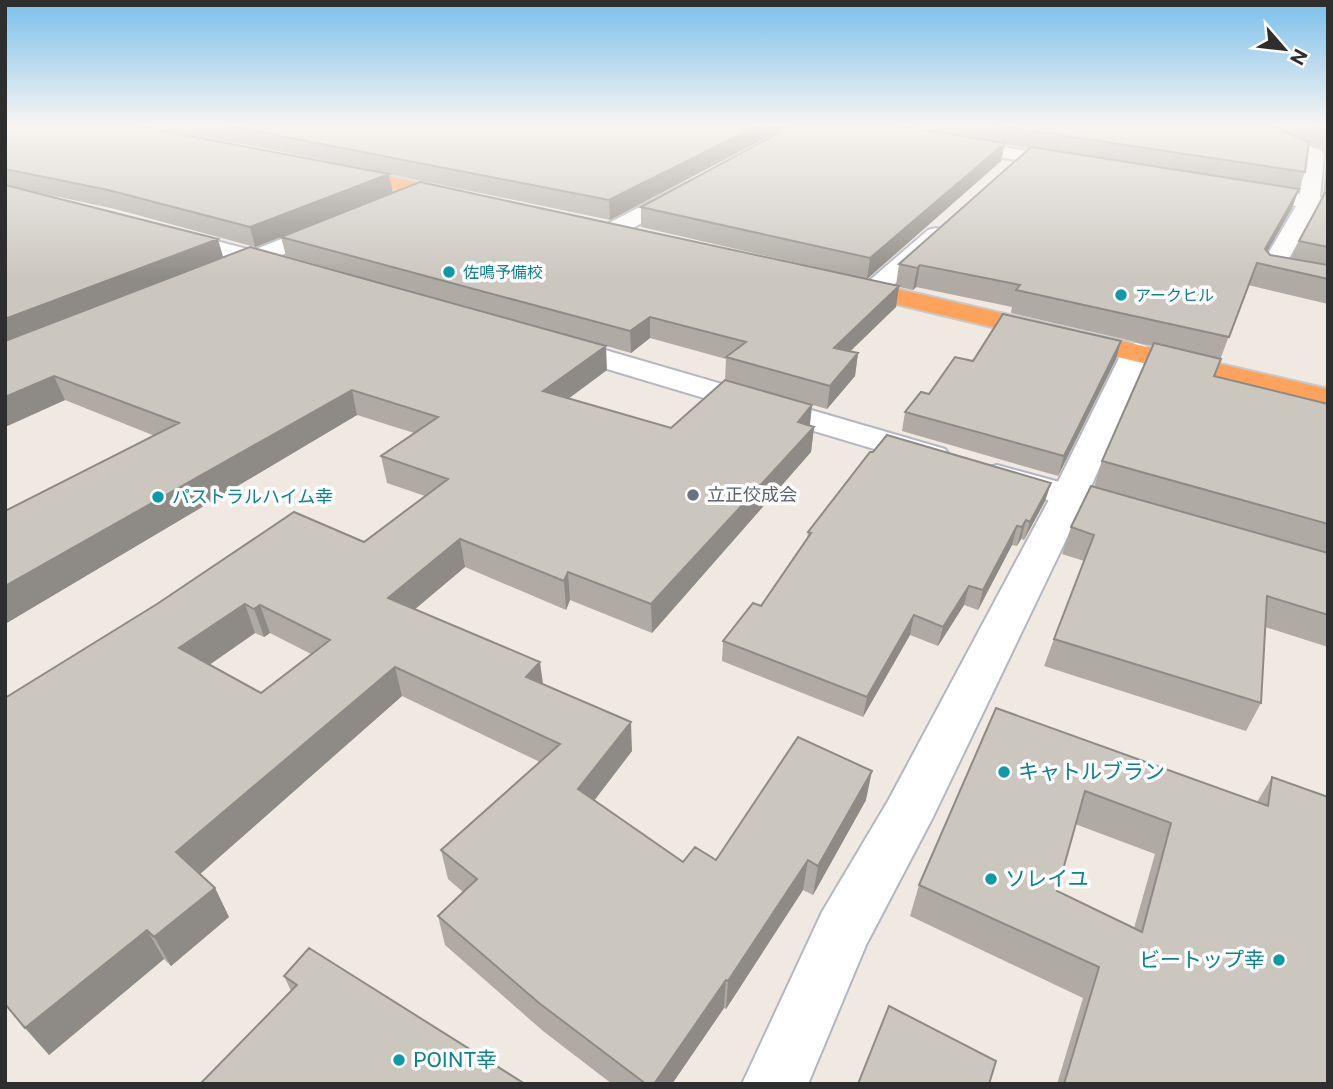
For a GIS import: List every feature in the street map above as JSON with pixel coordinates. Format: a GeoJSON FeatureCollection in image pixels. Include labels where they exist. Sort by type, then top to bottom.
{"type":"FeatureCollection","features":[{"type":"Feature","properties":{"kind":"highway"},"geometry":{"type":"LineString","coordinates":[[358,176],[483,202]]}},
{"type":"Feature","properties":{"kind":"highway"},"geometry":{"type":"LineString","coordinates":[[586,224],[652,239]]}},
{"type":"Feature","properties":{"kind":"highway"},"geometry":{"type":"LineString","coordinates":[[820,279],[1328,398]]}},
{"type":"Feature","properties":{"kind":"street"},"geometry":{"type":"LineString","coordinates":[[1316,176],[1318,203],[1271,268],[1328,280]]}},
{"type":"Feature","properties":{"kind":"street"},"geometry":{"type":"LineString","coordinates":[[613,230],[701,181]]}},
{"type":"Feature","properties":{"kind":"street"},"geometry":{"type":"LineString","coordinates":[[1232,189],[1318,203]]}},
{"type":"Feature","properties":{"kind":"street"},"geometry":{"type":"LineString","coordinates":[[388,204],[423,190]]}},
{"type":"Feature","properties":{"kind":"street"},"geometry":{"type":"LineString","coordinates":[[872,291],[956,217]]}},
{"type":"Feature","properties":{"kind":"street"},"geometry":{"type":"LineString","coordinates":[[198,281],[352,219]]}},
{"type":"Feature","properties":{"kind":"street"},"geometry":{"type":"LineString","coordinates":[[145,228],[306,272]]}},
{"type":"Feature","properties":{"kind":"street"},"geometry":{"type":"LineString","coordinates":[[532,338],[1164,522]]}},
{"type":"Feature","properties":{"kind":"street"},"geometry":{"type":"LineString","coordinates":[[775,1084],[843,931],[907,817],[1069,496],[1136,352]]}},
{"type":"Feature","properties":{"kind":"building"},"geometry":{"type":"Polygon","coordinates":[[[38,176],[384,176],[250,227],[108,190],[38,176]]]}},
{"type":"Feature","properties":{"kind":"building"},"geometry":{"type":"Polygon","coordinates":[[[485,176],[657,176],[609,200],[485,176]]]}},
{"type":"Feature","properties":{"kind":"building"},"geometry":{"type":"Polygon","coordinates":[[[699,176],[966,176],[870,258],[641,207],[699,176]]]}},
{"type":"Feature","properties":{"kind":"building"},"geometry":{"type":"Polygon","coordinates":[[[998,176],[1215,176],[1299,189],[1265,249],[1270,255],[1328,265],[1328,279],[1257,263],[1229,337],[1016,290],[1020,285],[920,265],[917,268],[899,264],[998,176]]]}},
{"type":"Feature","properties":{"kind":"building"},"geometry":{"type":"Polygon","coordinates":[[[420,182],[899,286],[834,348],[858,353],[830,386],[726,357],[746,342],[650,317],[630,331],[281,237],[420,182]]]}},
{"type":"Feature","properties":{"kind":"building"},"geometry":{"type":"Polygon","coordinates":[[[5,185],[218,239],[5,319],[5,185]]]}},
{"type":"Feature","properties":{"kind":"building"},"geometry":{"type":"Polygon","coordinates":[[[1325,193],[1328,193],[1328,247],[1299,241],[1325,193]]]}},
{"type":"Feature","properties":{"kind":"building"},"geometry":{"type":"Polygon","coordinates":[[[250,247],[606,346],[543,391],[671,428],[725,380],[812,405],[798,422],[814,427],[651,604],[568,572],[564,581],[460,539],[388,598],[540,662],[526,677],[631,722],[578,789],[683,862],[695,847],[716,860],[798,737],[872,771],[818,866],[808,860],[728,981],[726,980],[654,1084],[646,1084],[539,1003],[438,916],[477,879],[441,850],[560,744],[395,667],[176,852],[215,888],[154,937],[147,930],[25,1028],[5,1004],[5,698],[157,604],[294,512],[364,542],[448,479],[381,456],[438,417],[352,390],[5,586],[5,511],[179,423],[54,376],[5,397],[5,341],[250,247]],[[245,604],[179,648],[261,693],[330,640],[260,605],[254,609],[245,604]]]}},
{"type":"Feature","properties":{"kind":"building"},"geometry":{"type":"Polygon","coordinates":[[[1003,314],[1121,341],[1064,456],[905,412],[921,392],[929,394],[955,357],[973,361],[1003,314]]]}},
{"type":"Feature","properties":{"kind":"building"},"geometry":{"type":"Polygon","coordinates":[[[1154,343],[1221,359],[1214,376],[1328,404],[1328,524],[1102,461],[1154,343]]]}},
{"type":"Feature","properties":{"kind":"building"},"geometry":{"type":"Polygon","coordinates":[[[887,435],[1051,483],[1030,522],[1026,520],[1022,527],[1017,526],[983,590],[969,586],[943,627],[914,615],[867,697],[723,641],[753,603],[761,606],[811,533],[808,532],[870,452],[873,452],[887,435]]]}},
{"type":"Feature","properties":{"kind":"building"},"geometry":{"type":"Polygon","coordinates":[[[1091,486],[1328,553],[1328,615],[1267,596],[1261,703],[1054,639],[1094,535],[1071,527],[1091,486]]]}},
{"type":"Feature","properties":{"kind":"building"},"geometry":{"type":"Polygon","coordinates":[[[996,708],[1268,806],[1272,777],[1328,797],[1328,1084],[1064,1084],[1099,967],[919,885],[996,708]],[[1085,791],[1057,891],[1142,932],[1171,823],[1085,791]]]}},
{"type":"Feature","properties":{"kind":"building"},"geometry":{"type":"Polygon","coordinates":[[[309,948],[525,1084],[200,1084],[297,985],[284,976],[309,948]]]}},
{"type":"Feature","properties":{"kind":"building"},"geometry":{"type":"Polygon","coordinates":[[[889,1006],[996,1061],[989,1084],[858,1084],[889,1006]]]}},
{"type":"Feature","properties":{"kind":"place","name":"佐鳴予備校"},"geometry":{"type":"Point","coordinates":[449,272]}},
{"type":"Feature","properties":{"kind":"place","name":"アークヒル"},"geometry":{"type":"Point","coordinates":[1121,295]}},
{"type":"Feature","properties":{"kind":"place","name":"立正佼成会"},"geometry":{"type":"Point","coordinates":[693,495]}},
{"type":"Feature","properties":{"kind":"place","name":"パストラルハイム幸"},"geometry":{"type":"Point","coordinates":[158,497]}},
{"type":"Feature","properties":{"kind":"place","name":"キャトルブラン"},"geometry":{"type":"Point","coordinates":[1004,772]}},
{"type":"Feature","properties":{"kind":"place","name":"ソレイユ"},"geometry":{"type":"Point","coordinates":[991,879]}},
{"type":"Feature","properties":{"kind":"place","name":"ビートップ幸"},"geometry":{"type":"Point","coordinates":[1279,960]}},
{"type":"Feature","properties":{"kind":"place","name":"POINT幸"},"geometry":{"type":"Point","coordinates":[399,1060]}}]}
